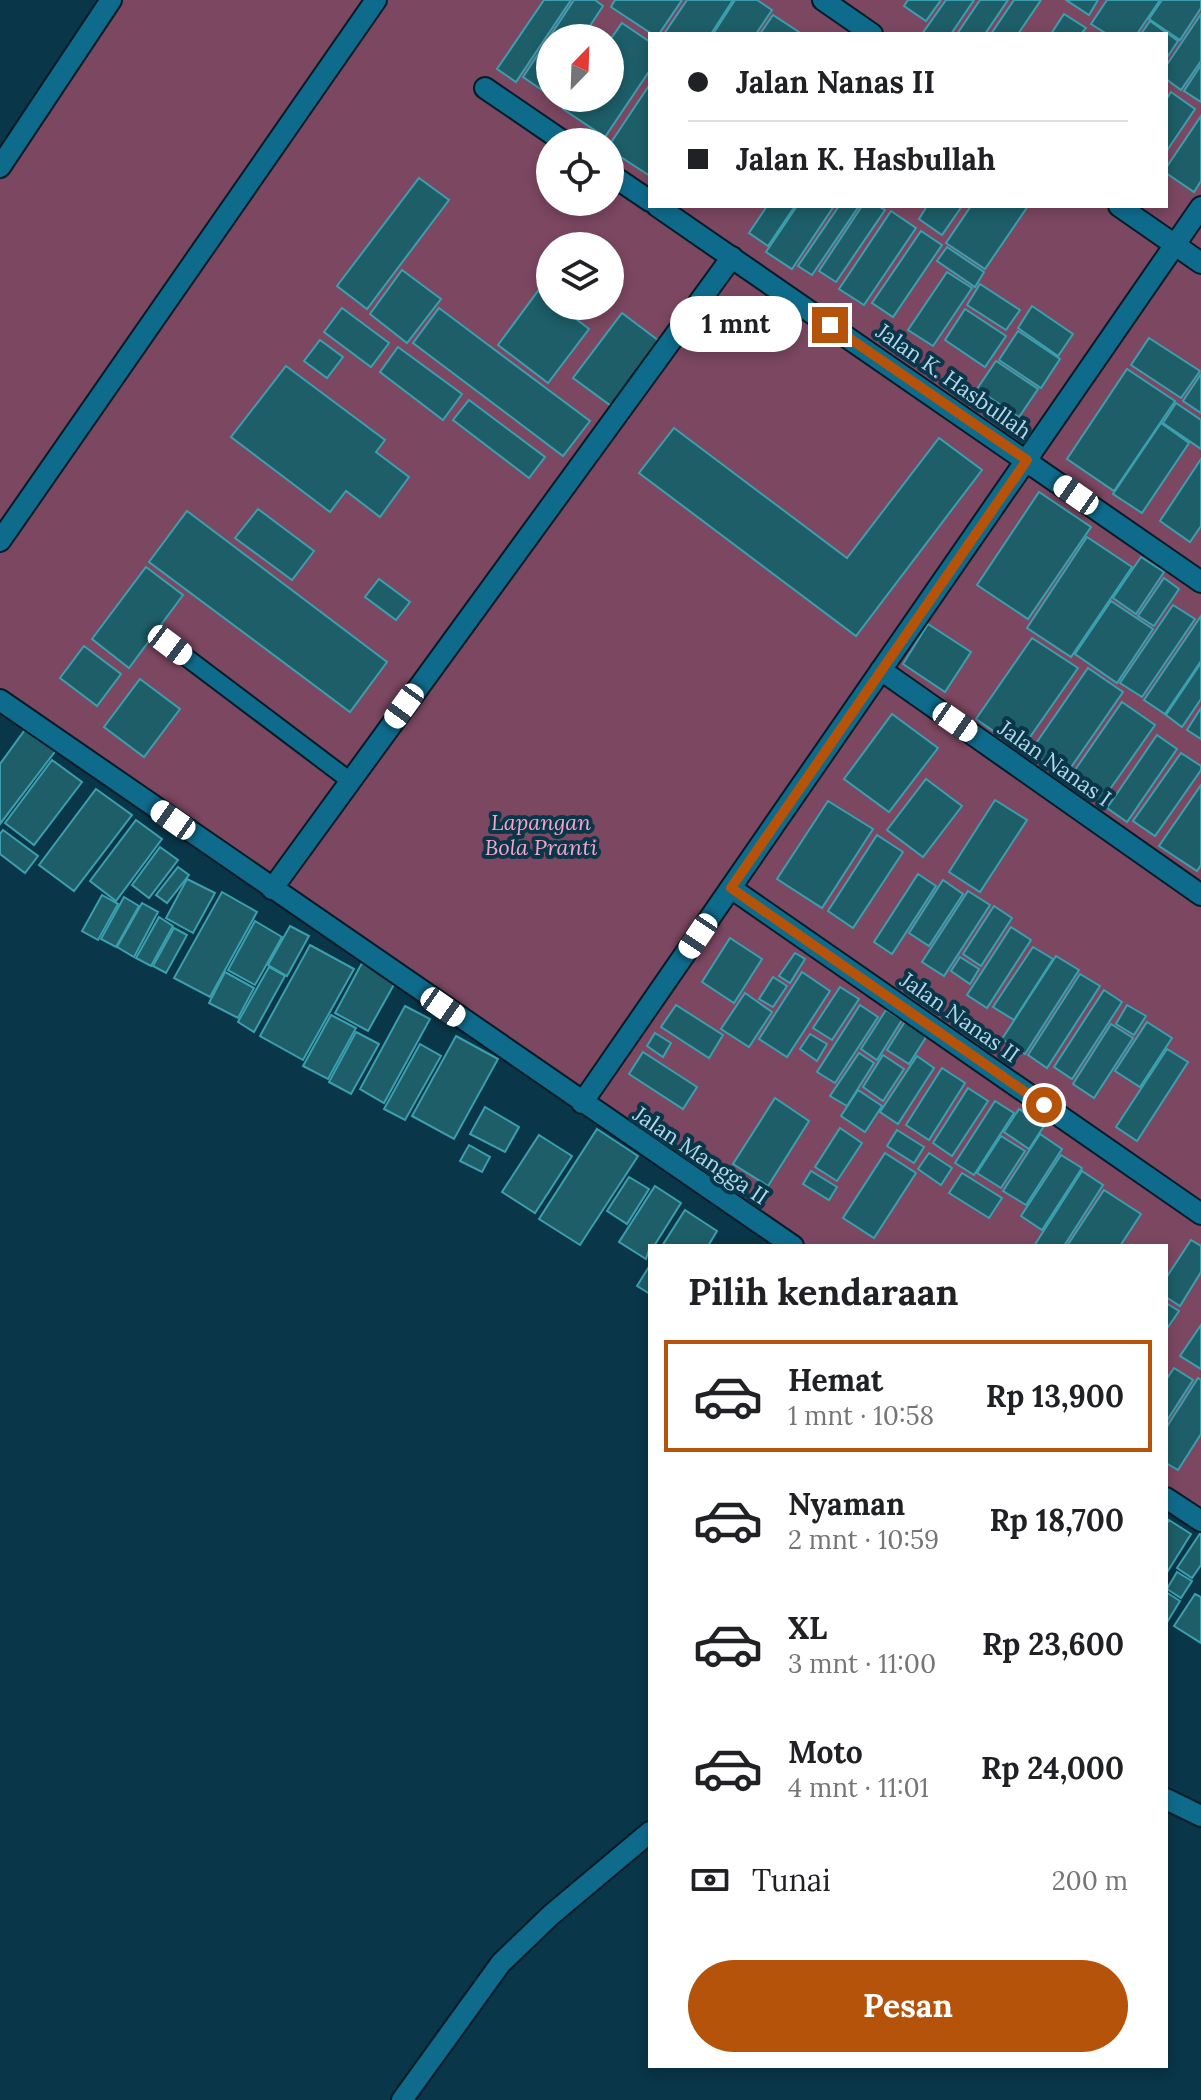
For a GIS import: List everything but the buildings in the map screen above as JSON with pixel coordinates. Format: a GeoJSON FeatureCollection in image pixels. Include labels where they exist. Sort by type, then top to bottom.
{"type":"FeatureCollection","features":[{"type":"Feature","properties":{"kind":"street"},"geometry":{"type":"LineString","coordinates":[[0,167],[111,0]]}},
{"type":"Feature","properties":{"kind":"street"},"geometry":{"type":"LineString","coordinates":[[0,541],[376,0]]}},
{"type":"Feature","properties":{"kind":"street"},"geometry":{"type":"LineString","coordinates":[[823,0],[869,32]]}},
{"type":"Feature","properties":{"kind":"street"},"geometry":{"type":"LineString","coordinates":[[485,88],[544,128]]}},
{"type":"Feature","properties":{"kind":"street"},"geometry":{"type":"LineString","coordinates":[[624,183],[648,200]]}},
{"type":"Feature","properties":{"kind":"street"},"geometry":{"type":"LineString","coordinates":[[582,1103],[1201,207]]}},
{"type":"Feature","properties":{"kind":"street","name":"Jalan K. Hasbullah"},"geometry":{"type":"LineString","coordinates":[[660,208],[1201,582]]}},
{"type":"Feature","properties":{"kind":"street"},"geometry":{"type":"LineString","coordinates":[[1122,208],[1201,263]]}},
{"type":"Feature","properties":{"kind":"street"},"geometry":{"type":"LineString","coordinates":[[272,889],[732,257]]}},
{"type":"Feature","properties":{"kind":"street","name":"Jalan Nanas I"},"geometry":{"type":"LineString","coordinates":[[881,670],[1201,895]]}},
{"type":"Feature","properties":{"kind":"street","name":"Jalan Mangga II"},"geometry":{"type":"LineString","coordinates":[[0,700],[790,1244]]}},
{"type":"Feature","properties":{"kind":"street","name":"Jalan Nanas II"},"geometry":{"type":"LineString","coordinates":[[731,888],[1201,1214]]}},
{"type":"Feature","properties":{"kind":"street"},"geometry":{"type":"LineString","coordinates":[[1168,1499],[1201,1521]]}},
{"type":"Feature","properties":{"kind":"street"},"geometry":{"type":"LineString","coordinates":[[1168,1800],[1201,1816]]}},
{"type":"Feature","properties":{"kind":"street"},"geometry":{"type":"LineString","coordinates":[[402,2100],[501,1963],[551,1915],[648,1834]]}},
{"type":"Feature","properties":{"kind":"lane"},"geometry":{"type":"LineString","coordinates":[[170,645],[349,780]]}},
{"type":"Feature","properties":{"kind":"green space","name":"Lapangan Bola Pranti"},"geometry":{"type":"Polygon","coordinates":[[[115,0],[1201,0],[1201,1519],[1168,1497],[1168,1244],[795,1244],[0,697],[0,173],[115,0]]]}},
{"type":"Feature","properties":{"kind":"route"},"geometry":{"type":"LineString","coordinates":[[830,325],[1027,460],[731,888],[1044,1105]]}}]}
